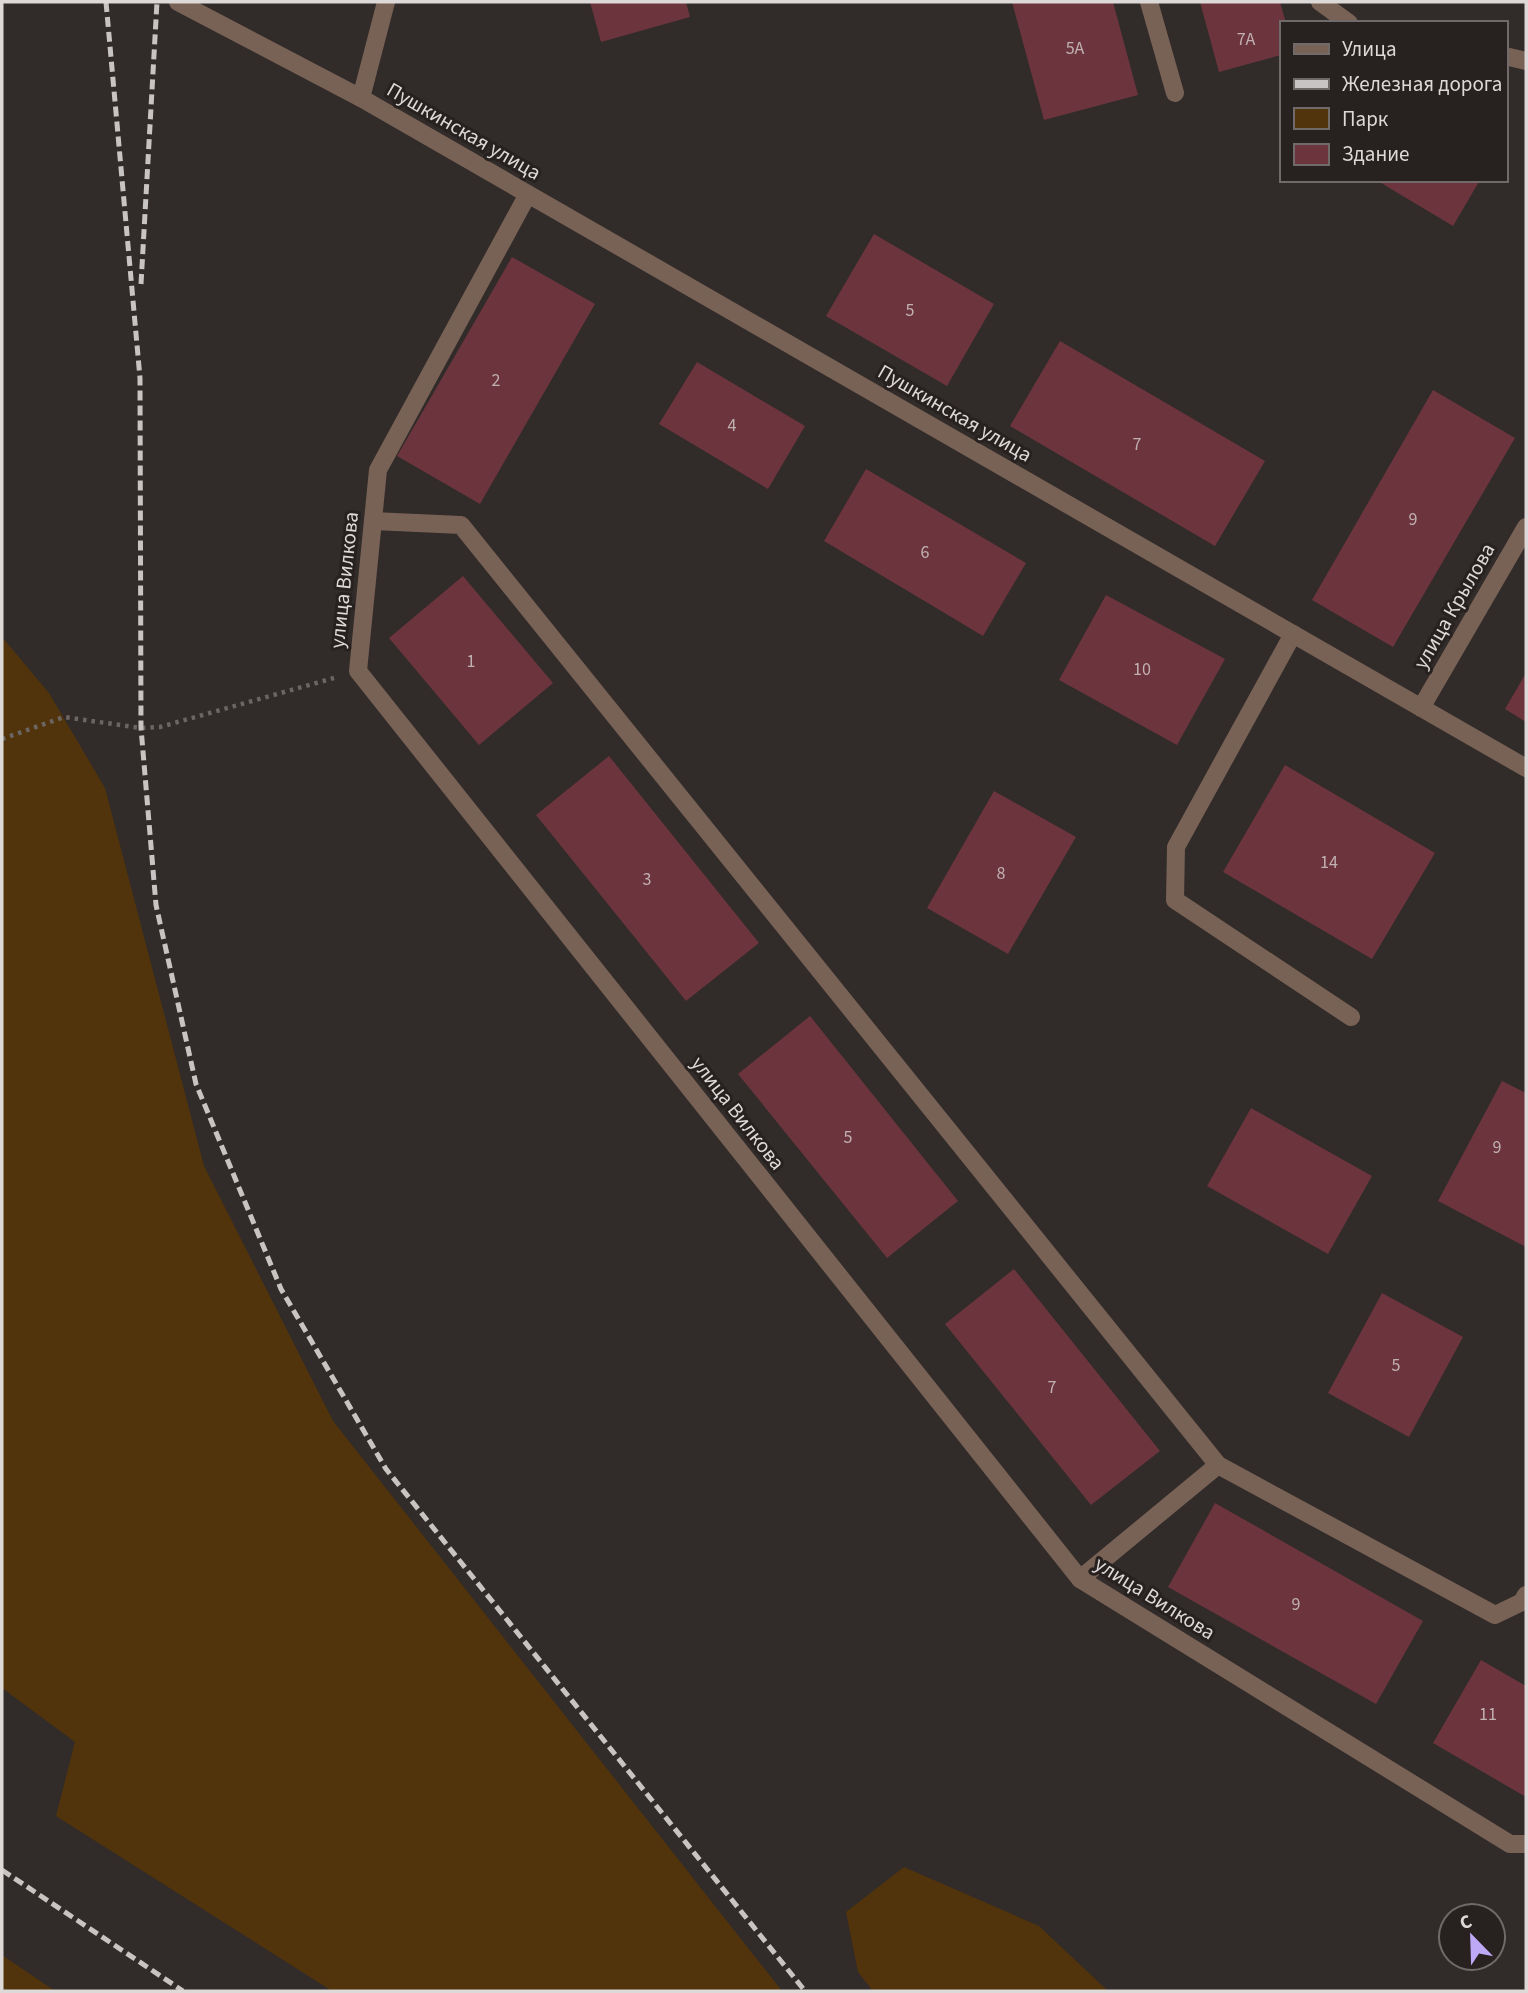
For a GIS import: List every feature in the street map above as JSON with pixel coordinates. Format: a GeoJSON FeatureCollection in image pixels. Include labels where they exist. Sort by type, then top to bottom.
{"type":"FeatureCollection","features":[{"type":"Feature","properties":{"kind":"street","name":"Пушкинская улица"},"geometry":{"type":"LineString","coordinates":[[178,2],[362,98],[1526,768]]}},
{"type":"Feature","properties":{"kind":"street"},"geometry":{"type":"LineString","coordinates":[[362,98],[386,2]]}},
{"type":"Feature","properties":{"kind":"street"},"geometry":{"type":"LineString","coordinates":[[1149,2],[1175,93]]}},
{"type":"Feature","properties":{"kind":"street"},"geometry":{"type":"LineString","coordinates":[[1320,2],[1346,21]]}},
{"type":"Feature","properties":{"kind":"street"},"geometry":{"type":"LineString","coordinates":[[1507,56],[1526,61]]}},
{"type":"Feature","properties":{"kind":"street","name":"улица Вилкова"},"geometry":{"type":"LineString","coordinates":[[528,194],[378,470],[358,671],[1080,1579],[1510,1844],[1526,1843]]}},
{"type":"Feature","properties":{"kind":"street"},"geometry":{"type":"LineString","coordinates":[[373,521],[461,525],[1218,1465],[1495,1615],[1522,1602],[1526,1595]]}},
{"type":"Feature","properties":{"kind":"street","name":"улица Крылова"},"geometry":{"type":"LineString","coordinates":[[1422,708],[1526,527]]}},
{"type":"Feature","properties":{"kind":"street"},"geometry":{"type":"LineString","coordinates":[[1293,634],[1176,847],[1175,900],[1351,1017]]}},
{"type":"Feature","properties":{"kind":"street"},"geometry":{"type":"LineString","coordinates":[[1080,1579],[1218,1465]]}},
{"type":"Feature","properties":{"kind":"path"},"geometry":{"type":"LineString","coordinates":[[2,739],[64,717],[141,728],[160,727],[358,671]]}},
{"type":"Feature","properties":{"kind":"green space"},"geometry":{"type":"Polygon","coordinates":[[[2,637],[49,693],[105,788],[204,1166],[333,1421],[782,1991],[332,1991],[56,1816],[75,1742],[2,1688],[2,637]]]}},
{"type":"Feature","properties":{"kind":"green space"},"geometry":{"type":"Polygon","coordinates":[[[904,1867],[1039,1926],[1108,1991],[873,1991],[858,1972],[846,1912],[904,1867]]]}},
{"type":"Feature","properties":{"kind":"green space"},"geometry":{"type":"Polygon","coordinates":[[[2,1955],[55,1991],[2,1991],[2,1955]]]}},
{"type":"Feature","properties":{"kind":"building"},"geometry":{"type":"Polygon","coordinates":[[[590,2],[686,2],[690,17],[601,42],[590,2]]]}},
{"type":"Feature","properties":{"kind":"building"},"geometry":{"type":"Polygon","coordinates":[[[1012,2],[1113,2],[1138,95],[1044,120],[1012,2]]]}},
{"type":"Feature","properties":{"kind":"building"},"geometry":{"type":"Polygon","coordinates":[[[1200,2],[1280,2],[1285,21],[1280,21],[1280,55],[1219,72],[1200,2]]]}},
{"type":"Feature","properties":{"kind":"building"},"geometry":{"type":"Polygon","coordinates":[[[1379,182],[1479,182],[1453,226],[1379,182]]]}},
{"type":"Feature","properties":{"kind":"building"},"geometry":{"type":"Polygon","coordinates":[[[874,234],[994,304],[947,386],[826,316],[874,234]]]}},
{"type":"Feature","properties":{"kind":"building"},"geometry":{"type":"Polygon","coordinates":[[[512,257],[595,304],[480,504],[397,456],[512,257]]]}},
{"type":"Feature","properties":{"kind":"building"},"geometry":{"type":"Polygon","coordinates":[[[1060,341],[1265,461],[1215,546],[1010,426],[1060,341]]]}},
{"type":"Feature","properties":{"kind":"building"},"geometry":{"type":"Polygon","coordinates":[[[697,362],[805,426],[768,489],[659,424],[697,362]]]}},
{"type":"Feature","properties":{"kind":"building"},"geometry":{"type":"Polygon","coordinates":[[[1433,390],[1515,438],[1393,647],[1312,600],[1433,390]]]}},
{"type":"Feature","properties":{"kind":"building"},"geometry":{"type":"Polygon","coordinates":[[[866,469],[1026,563],[983,636],[824,541],[866,469]]]}},
{"type":"Feature","properties":{"kind":"building"},"geometry":{"type":"Polygon","coordinates":[[[463,576],[553,683],[479,745],[389,638],[463,576]]]}},
{"type":"Feature","properties":{"kind":"building"},"geometry":{"type":"Polygon","coordinates":[[[1106,595],[1225,659],[1177,745],[1059,680],[1106,595]]]}},
{"type":"Feature","properties":{"kind":"building"},"geometry":{"type":"Polygon","coordinates":[[[1526,673],[1526,722],[1505,709],[1526,673]]]}},
{"type":"Feature","properties":{"kind":"building"},"geometry":{"type":"Polygon","coordinates":[[[609,756],[759,943],[686,1001],[536,815],[609,756]]]}},
{"type":"Feature","properties":{"kind":"building"},"geometry":{"type":"Polygon","coordinates":[[[1285,765],[1435,853],[1372,959],[1223,872],[1285,765]]]}},
{"type":"Feature","properties":{"kind":"building"},"geometry":{"type":"Polygon","coordinates":[[[994,791],[1076,837],[1008,954],[927,908],[994,791]]]}},
{"type":"Feature","properties":{"kind":"building"},"geometry":{"type":"Polygon","coordinates":[[[810,1016],[958,1201],[887,1258],[738,1074],[810,1016]]]}},
{"type":"Feature","properties":{"kind":"building"},"geometry":{"type":"Polygon","coordinates":[[[1502,1081],[1526,1093],[1526,1247],[1438,1201],[1502,1081]]]}},
{"type":"Feature","properties":{"kind":"building"},"geometry":{"type":"Polygon","coordinates":[[[1251,1108],[1372,1176],[1328,1254],[1207,1186],[1251,1108]]]}},
{"type":"Feature","properties":{"kind":"building"},"geometry":{"type":"Polygon","coordinates":[[[1014,1269],[1160,1451],[1091,1505],[945,1324],[1014,1269]]]}},
{"type":"Feature","properties":{"kind":"building"},"geometry":{"type":"Polygon","coordinates":[[[1382,1293],[1463,1337],[1409,1437],[1328,1393],[1382,1293]]]}},
{"type":"Feature","properties":{"kind":"building"},"geometry":{"type":"Polygon","coordinates":[[[1215,1503],[1423,1621],[1376,1704],[1168,1587],[1215,1503]]]}},
{"type":"Feature","properties":{"kind":"building"},"geometry":{"type":"Polygon","coordinates":[[[1481,1660],[1526,1686],[1526,1797],[1433,1743],[1481,1660]]]}},
{"type":"Feature","properties":{"kind":"railway"},"geometry":{"type":"LineString","coordinates":[[106,2],[140,378],[141,728],[156,905],[196,1084],[281,1289],[386,1469],[805,1991]]}},
{"type":"Feature","properties":{"kind":"railway"},"geometry":{"type":"LineString","coordinates":[[141,284],[157,2]]}},
{"type":"Feature","properties":{"kind":"railway"},"geometry":{"type":"LineString","coordinates":[[2,1870],[183,1991]]}}]}
